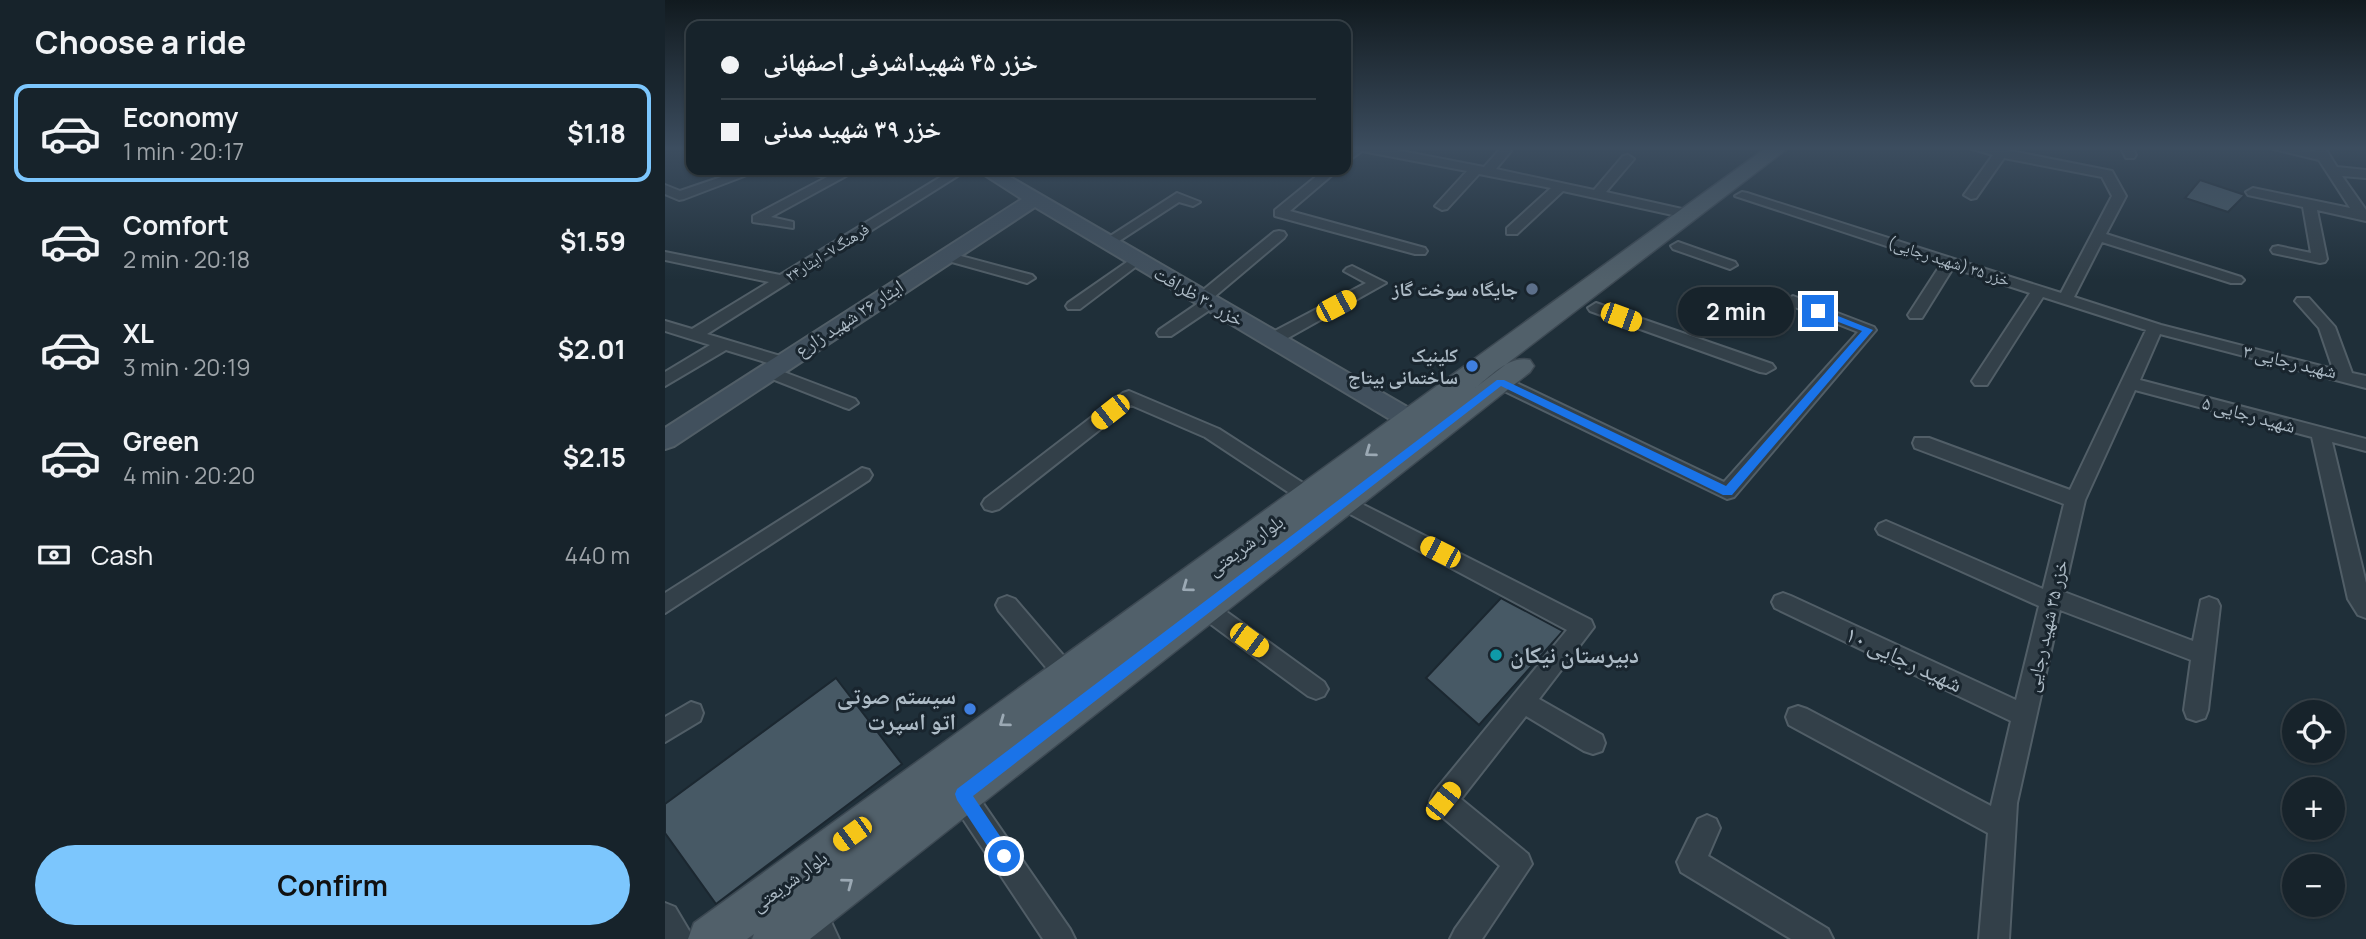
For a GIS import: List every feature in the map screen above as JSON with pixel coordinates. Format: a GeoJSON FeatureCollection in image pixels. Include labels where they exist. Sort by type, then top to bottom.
{"type":"FeatureCollection","features":[{"type":"Feature","properties":{"kind":"main road","name":"بلوار شریعتی"},"geometry":{"type":"LineString","coordinates":[[774,939],[1205,608],[1245,561],[1310,497],[1721,192]]}},
{"type":"Feature","properties":{"kind":"main road","name":"بلوار شریعتی"},"geometry":{"type":"LineString","coordinates":[[710,939],[1067,676],[1245,561],[1344,502],[1747,192]]}},
{"type":"Feature","properties":{"kind":"street"},"geometry":{"type":"LineString","coordinates":[[671,192],[679,196],[691,192]]}},
{"type":"Feature","properties":{"kind":"street"},"geometry":{"type":"LineString","coordinates":[[788,225],[758,219],[809,192]]}},
{"type":"Feature","properties":{"kind":"street","name":"فرهنگ۷- ایثار۲۴"},"geometry":{"type":"LineString","coordinates":[[694,335],[925,192]]}},
{"type":"Feature","properties":{"kind":"street","name":"خزر ۳۰ ظرافت"},"geometry":{"type":"LineString","coordinates":[[1023,192],[1412,421]]}},
{"type":"Feature","properties":{"kind":"street"},"geometry":{"type":"LineString","coordinates":[[1306,192],[1280,213],[1420,251]]}},
{"type":"Feature","properties":{"kind":"street"},"geometry":{"type":"LineString","coordinates":[[1442,206],[1458,192]]}},
{"type":"Feature","properties":{"kind":"street"},"geometry":{"type":"LineString","coordinates":[[1512,230],[1555,192]]}},
{"type":"Feature","properties":{"kind":"street"},"geometry":{"type":"LineString","coordinates":[[1587,192],[1691,215]]}},
{"type":"Feature","properties":{"kind":"street"},"geometry":{"type":"LineString","coordinates":[[2065,299],[2119,196],[2117,192]]}},
{"type":"Feature","properties":{"kind":"street"},"geometry":{"type":"LineString","coordinates":[[2253,192],[2364,217]]}},
{"type":"Feature","properties":{"kind":"street"},"geometry":{"type":"LineString","coordinates":[[2345,192],[2364,217]]}},
{"type":"Feature","properties":{"kind":"street","name":"خزر ۳۵ (شهید رجایی)"},"geometry":{"type":"LineString","coordinates":[[1742,196],[2155,328]]}},
{"type":"Feature","properties":{"kind":"street"},"geometry":{"type":"LineString","coordinates":[[1108,242],[1177,197],[1193,202]]}},
{"type":"Feature","properties":{"kind":"street","name":"ایثار ۲۶ شهید زارع"},"geometry":{"type":"LineString","coordinates":[[665,440],[1035,199]]}},
{"type":"Feature","properties":{"kind":"street"},"geometry":{"type":"LineString","coordinates":[[2278,250],[2321,259],[2309,204]]}},
{"type":"Feature","properties":{"kind":"street"},"geometry":{"type":"LineString","coordinates":[[1165,333],[1207,300],[1279,235]]}},
{"type":"Feature","properties":{"kind":"street"},"geometry":{"type":"LineString","coordinates":[[2098,236],[2236,280]]}},
{"type":"Feature","properties":{"kind":"street"},"geometry":{"type":"LineString","coordinates":[[1678,246],[1730,265]]}},
{"type":"Feature","properties":{"kind":"street"},"geometry":{"type":"LineString","coordinates":[[946,256],[1027,278]]}},
{"type":"Feature","properties":{"kind":"street"},"geometry":{"type":"LineString","coordinates":[[665,257],[782,280]]}},
{"type":"Feature","properties":{"kind":"street"},"geometry":{"type":"LineString","coordinates":[[1074,306],[1137,259]]}},
{"type":"Feature","properties":{"kind":"street"},"geometry":{"type":"LineString","coordinates":[[1916,315],[1950,262]]}},
{"type":"Feature","properties":{"kind":"street"},"geometry":{"type":"LineString","coordinates":[[1273,339],[1378,283],[1352,271]]}},
{"type":"Feature","properties":{"kind":"street"},"geometry":{"type":"LineString","coordinates":[[1981,381],[2040,290]]}},
{"type":"Feature","properties":{"kind":"street"},"geometry":{"type":"LineString","coordinates":[[1500,382],[1727,492],[1868,330],[1793,301]]}},
{"type":"Feature","properties":{"kind":"street","name":"شهید رجایی ۳"},"geometry":{"type":"LineString","coordinates":[[2303,301],[2327,327],[2345,377]]}},
{"type":"Feature","properties":{"kind":"street"},"geometry":{"type":"LineString","coordinates":[[1596,308],[1766,368]]}},
{"type":"Feature","properties":{"kind":"street"},"geometry":{"type":"LineString","coordinates":[[665,326],[723,344],[775,366],[849,403]]}},
{"type":"Feature","properties":{"kind":"street","name":"شهید رجایی ۳"},"geometry":{"type":"LineString","coordinates":[[2155,328],[2345,377]]}},
{"type":"Feature","properties":{"kind":"street","name":"خزر ۳۵ شهید رجایی"},"geometry":{"type":"LineString","coordinates":[[1994,939],[2004,803],[2075,500],[2155,328]]}},
{"type":"Feature","properties":{"kind":"street"},"geometry":{"type":"LineString","coordinates":[[665,380],[723,344]]}},
{"type":"Feature","properties":{"kind":"street"},"geometry":{"type":"LineString","coordinates":[[2345,377],[2366,382]]}},
{"type":"Feature","properties":{"kind":"street","name":"شهید رجایی ۵"},"geometry":{"type":"LineString","coordinates":[[2131,383],[2366,445]]}},
{"type":"Feature","properties":{"kind":"street"},"geometry":{"type":"LineString","coordinates":[[992,504],[1129,397],[1212,433],[1310,497]]}},
{"type":"Feature","properties":{"kind":"street"},"geometry":{"type":"LineString","coordinates":[[2321,433],[2360,582],[2359,599],[2366,610]]}},
{"type":"Feature","properties":{"kind":"street"},"geometry":{"type":"LineString","coordinates":[[1922,443],[2075,500]]}},
{"type":"Feature","properties":{"kind":"street"},"geometry":{"type":"LineString","coordinates":[[665,604],[862,475]]}},
{"type":"Feature","properties":{"kind":"street"},"geometry":{"type":"LineString","coordinates":[[1344,502],[1583,627],[1443,801],[1518,864],[1465,939]]}},
{"type":"Feature","properties":{"kind":"street"},"geometry":{"type":"LineString","coordinates":[[1886,529],[2052,600],[2203,655]]}},
{"type":"Feature","properties":{"kind":"street","name":"شهید رجایی ۱۰"},"geometry":{"type":"LineString","coordinates":[[1783,601],[2025,716]]}},
{"type":"Feature","properties":{"kind":"street"},"geometry":{"type":"LineString","coordinates":[[1007,605],[1067,676]]}},
{"type":"Feature","properties":{"kind":"street"},"geometry":{"type":"LineString","coordinates":[[2196,710],[2209,606]]}},
{"type":"Feature","properties":{"kind":"street"},"geometry":{"type":"LineString","coordinates":[[1205,608],[1315,689]]}},
{"type":"Feature","properties":{"kind":"street"},"geometry":{"type":"LineString","coordinates":[[1523,702],[1593,743]]}},
{"type":"Feature","properties":{"kind":"street"},"geometry":{"type":"LineString","coordinates":[[665,731],[691,713]]}},
{"type":"Feature","properties":{"kind":"street"},"geometry":{"type":"LineString","coordinates":[[1798,717],[2002,826]]}},
{"type":"Feature","properties":{"kind":"street"},"geometry":{"type":"LineString","coordinates":[[963,794],[1060,939]]}},
{"type":"Feature","properties":{"kind":"street"},"geometry":{"type":"LineString","coordinates":[[1707,828],[1691,862],[1818,939]]}},
{"type":"Feature","properties":{"kind":"street"},"geometry":{"type":"LineString","coordinates":[[811,910],[824,939]]}},
{"type":"Feature","properties":{"kind":"street"},"geometry":{"type":"LineString","coordinates":[[665,917],[679,939]]}},
{"type":"Feature","properties":{"kind":"building"},"geometry":{"type":"Polygon","coordinates":[[[2190,192],[2235,192],[2245,195],[2228,212],[2185,198],[2190,192]]]}},
{"type":"Feature","properties":{"kind":"building","name":"دبیرستان نیکان"},"geometry":{"type":"Polygon","coordinates":[[[1501,598],[1563,631],[1479,725],[1426,678],[1501,598]]]}},
{"type":"Feature","properties":{"kind":"building"},"geometry":{"type":"Polygon","coordinates":[[[836,678],[902,764],[716,904],[665,833],[665,804],[836,678]]]}},
{"type":"Feature","properties":{"kind":"place","name":"جایگاه سوخت گاز"},"geometry":{"type":"Point","coordinates":[1532,289]}},
{"type":"Feature","properties":{"kind":"place","name":"کلینیک ساختمانی بیتاج"},"geometry":{"type":"Point","coordinates":[1472,366]}},
{"type":"Feature","properties":{"kind":"place","name":"دبیرستان نیکان"},"geometry":{"type":"Point","coordinates":[1496,655]}},
{"type":"Feature","properties":{"kind":"place","name":"سیستم صوتی اتو اسپرت"},"geometry":{"type":"Point","coordinates":[970,709]}},
{"type":"Feature","properties":{"kind":"route"},"geometry":{"type":"LineString","coordinates":[[1004,856],[963,794],[1500,382],[1727,492],[1868,330],[1818,311]]}}]}
